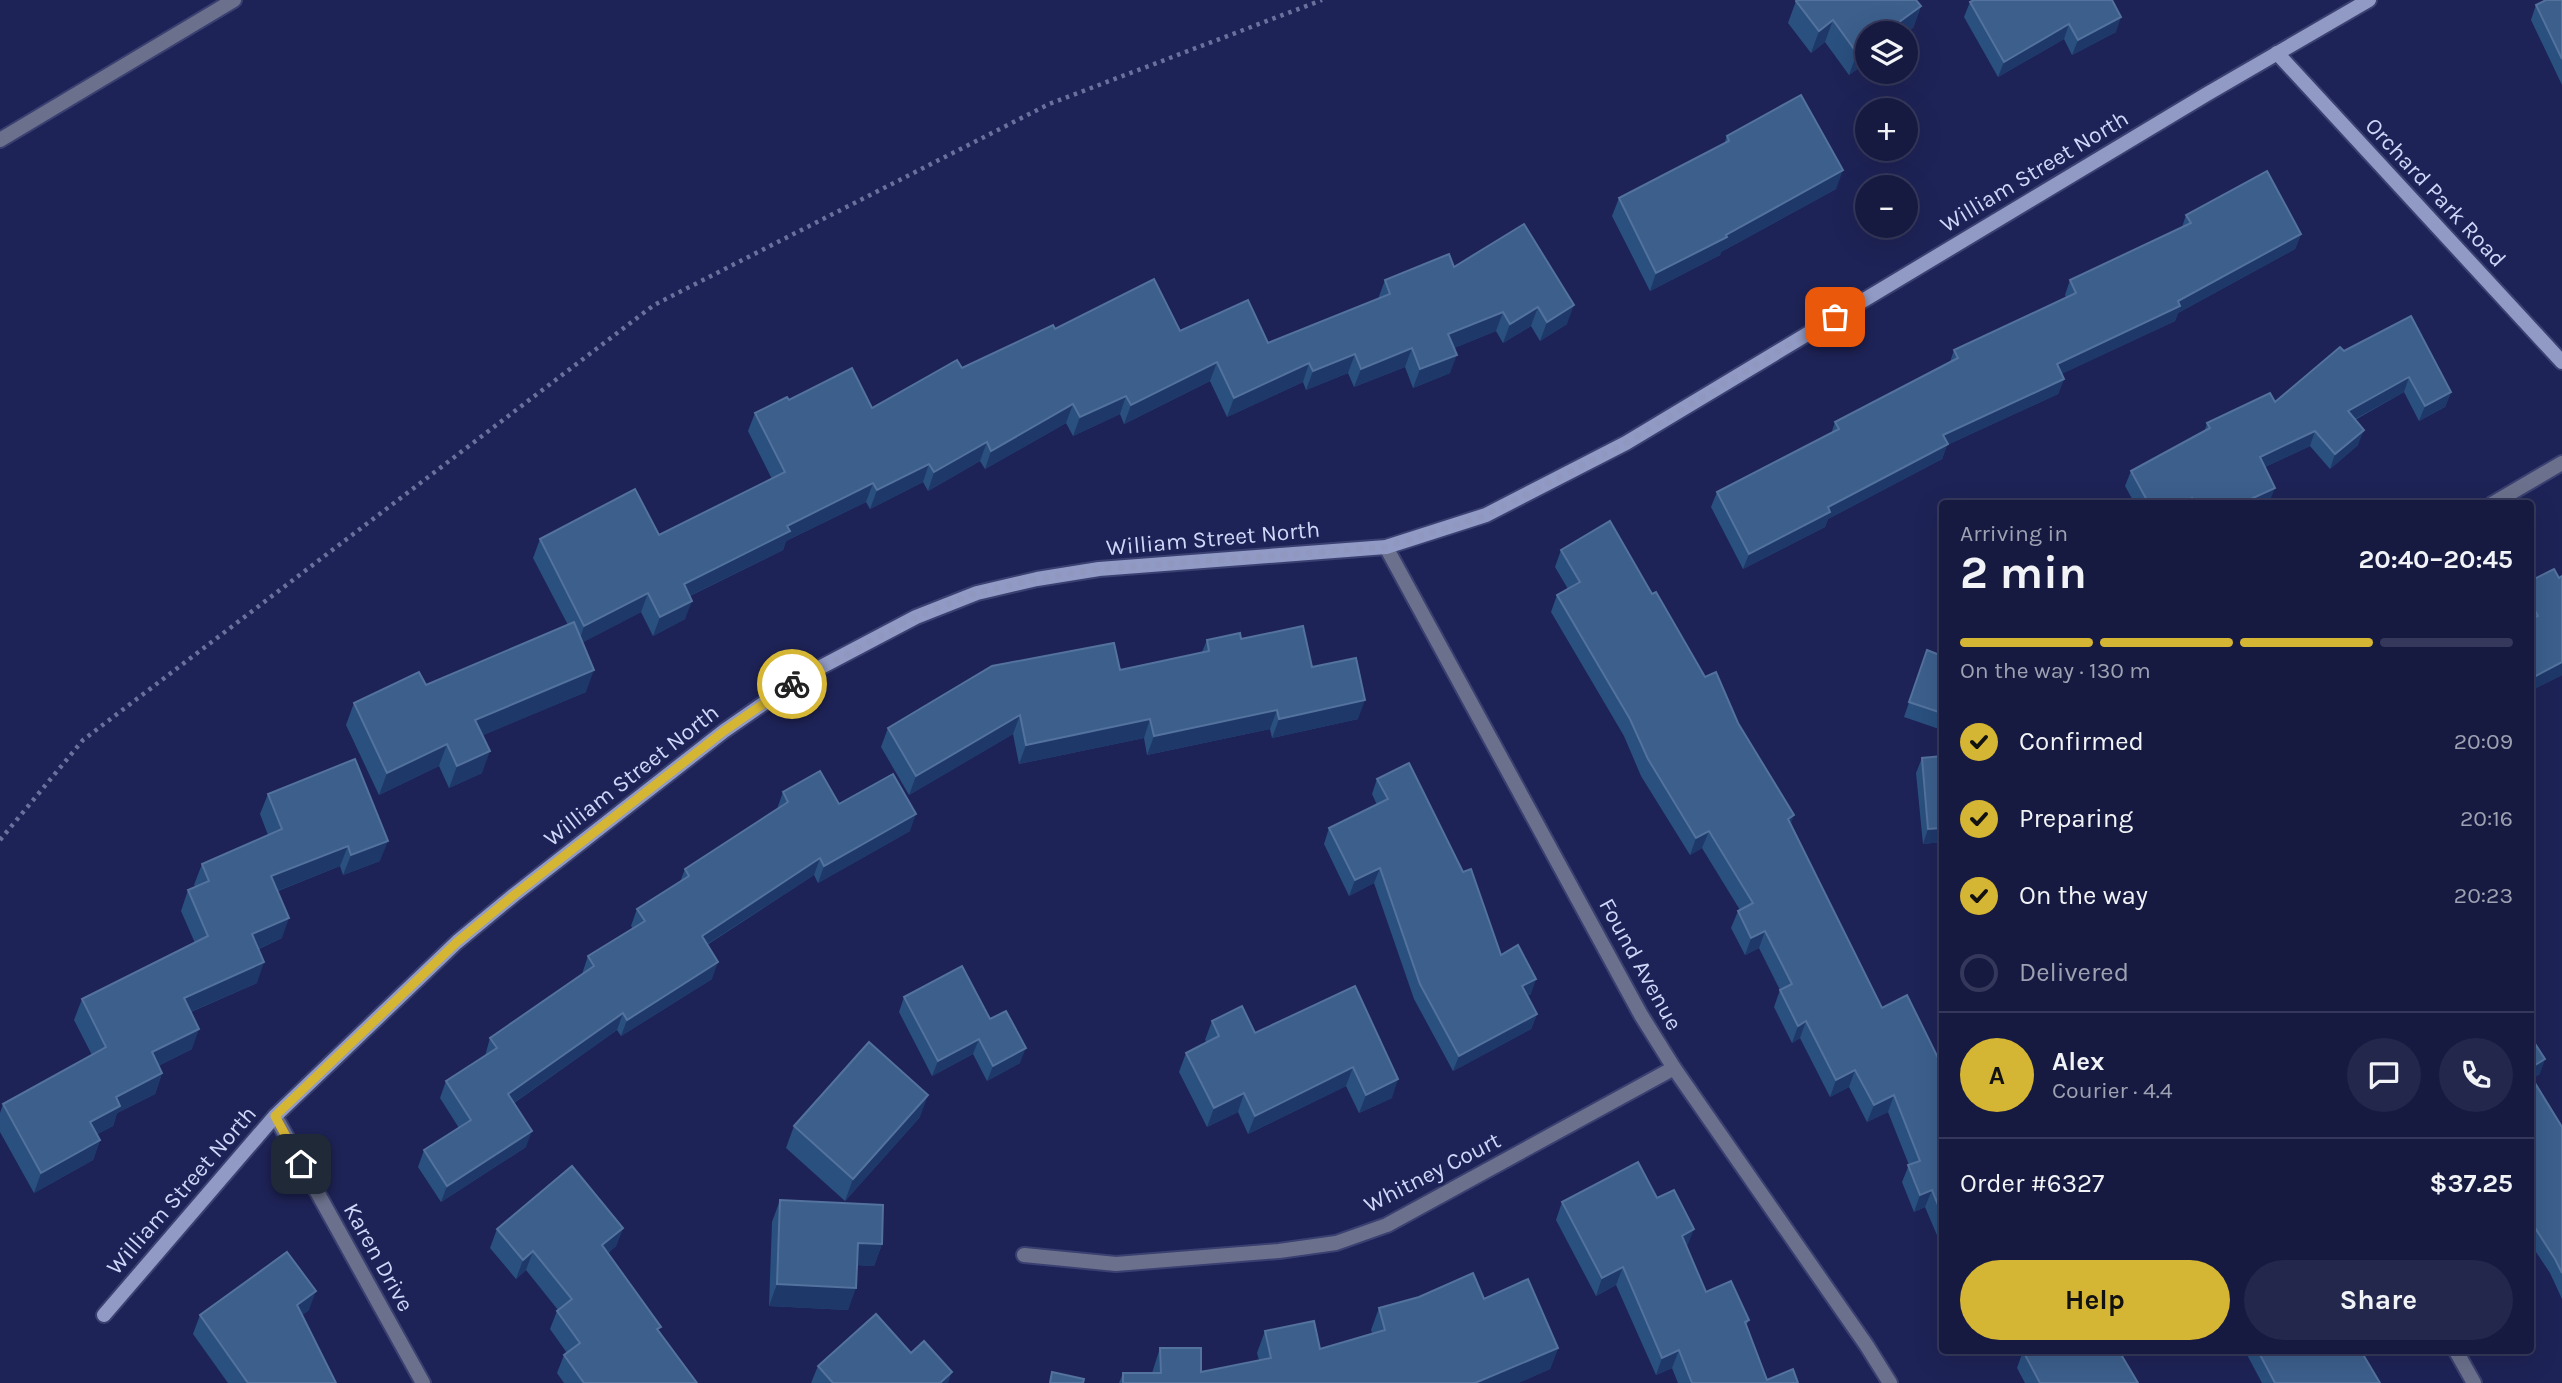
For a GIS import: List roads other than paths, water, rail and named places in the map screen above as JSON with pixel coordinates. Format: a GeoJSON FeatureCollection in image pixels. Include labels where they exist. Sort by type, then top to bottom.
{"type":"FeatureCollection","features":[{"type":"Feature","properties":{"kind":"street"},"geometry":{"type":"LineString","coordinates":[[0,140],[234,0]]}},
{"type":"Feature","properties":{"kind":"street","name":"William Street North"},"geometry":{"type":"LineString","coordinates":[[104,1315],[275,1116],[457,942],[524,886],[724,731],[802,677],[916,617],[976,593],[1099,569],[1386,547],[1486,515],[1626,443],[2369,0]]}},
{"type":"Feature","properties":{"kind":"street","name":"Orchard Park Road"},"geometry":{"type":"LineString","coordinates":[[2277,53],[2562,362]]}},
{"type":"Feature","properties":{"kind":"street"},"geometry":{"type":"LineString","coordinates":[[2499,500],[2562,463]]}},
{"type":"Feature","properties":{"kind":"street","name":"Found Avenue"},"geometry":{"type":"LineString","coordinates":[[1386,547],[1641,1015],[1674,1068],[1890,1383]]}},
{"type":"Feature","properties":{"kind":"street","name":"Whitney Court"},"geometry":{"type":"LineString","coordinates":[[1024,1255],[1116,1264],[1279,1251],[1336,1243],[1387,1225],[1674,1068]]}},
{"type":"Feature","properties":{"kind":"street","name":"Karen Drive"},"geometry":{"type":"LineString","coordinates":[[275,1116],[423,1383]]}},
{"type":"Feature","properties":{"kind":"street"},"geometry":{"type":"LineString","coordinates":[[2458,1354],[2474,1383]]}}]}
